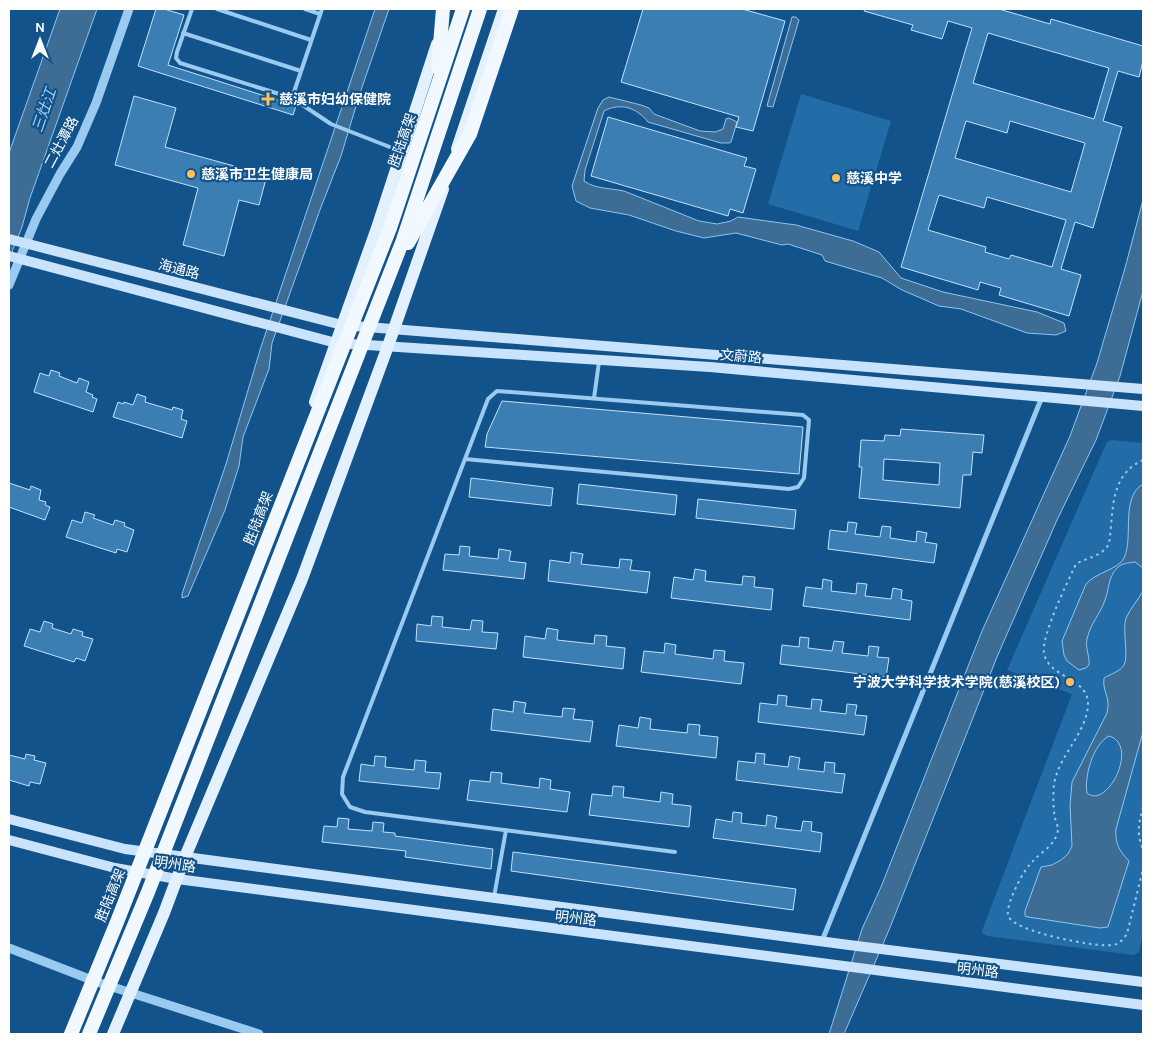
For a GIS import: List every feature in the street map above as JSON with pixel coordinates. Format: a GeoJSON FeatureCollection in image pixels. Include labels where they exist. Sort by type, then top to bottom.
{"type":"FeatureCollection","features":[{"type":"Feature","properties":{"kind":"highway"},"geometry":{"type":"LineString","coordinates":[[436,88],[443,9]]}},
{"type":"Feature","properties":{"kind":"highway","name":"胜陆高架"},"geometry":{"type":"LineString","coordinates":[[71,1034],[117,922],[386,237],[463,9]]}},
{"type":"Feature","properties":{"kind":"highway"},"geometry":{"type":"LineString","coordinates":[[89,1034],[148,892],[403,240],[480,9]]}},
{"type":"Feature","properties":{"kind":"highway"},"geometry":{"type":"LineString","coordinates":[[387,280],[470,134],[512,9]]}},
{"type":"Feature","properties":{"kind":"main road"},"geometry":{"type":"LineString","coordinates":[[75,1034],[141,876],[336,343],[377,228],[448,9]]}},
{"type":"Feature","properties":{"kind":"main road"},"geometry":{"type":"LineString","coordinates":[[113,1034],[302,579],[388,346],[504,9]]}},
{"type":"Feature","properties":{"kind":"main road","name":"海通路"},"geometry":{"type":"LineString","coordinates":[[9,239],[342,325]]}},
{"type":"Feature","properties":{"kind":"main road"},"geometry":{"type":"LineString","coordinates":[[9,256],[336,343]]}},
{"type":"Feature","properties":{"kind":"main road","name":"文蔚路"},"geometry":{"type":"LineString","coordinates":[[342,325],[1143,389]]}},
{"type":"Feature","properties":{"kind":"main road","name":"文蔚路"},"geometry":{"type":"LineString","coordinates":[[336,343],[710,367],[1143,406]]}},
{"type":"Feature","properties":{"kind":"main road","name":"明州路"},"geometry":{"type":"LineString","coordinates":[[9,819],[125,849],[1143,982]]}},
{"type":"Feature","properties":{"kind":"main road","name":"明州路"},"geometry":{"type":"LineString","coordinates":[[9,840],[115,868],[177,879],[1143,1005]]}},
{"type":"Feature","properties":{"kind":"street","name":"二灶潭路"},"geometry":{"type":"LineString","coordinates":[[9,285],[36,219],[77,147],[96,103],[129,9]]}},
{"type":"Feature","properties":{"kind":"street"},"geometry":{"type":"LineString","coordinates":[[822,941],[1043,396]]}},
{"type":"Feature","properties":{"kind":"street"},"geometry":{"type":"LineString","coordinates":[[9,948],[97,982],[259,1034]]}},
{"type":"Feature","properties":{"kind":"lane"},"geometry":{"type":"LineString","coordinates":[[192,9],[176,58],[180,63],[292,98],[331,124],[402,152]]}},
{"type":"Feature","properties":{"kind":"lane"},"geometry":{"type":"LineString","coordinates":[[217,9],[311,40]]}},
{"type":"Feature","properties":{"kind":"lane"},"geometry":{"type":"LineString","coordinates":[[305,9],[320,14]]}},
{"type":"Feature","properties":{"kind":"lane"},"geometry":{"type":"LineString","coordinates":[[292,98],[322,9]]}},
{"type":"Feature","properties":{"kind":"lane"},"geometry":{"type":"LineString","coordinates":[[183,33],[301,71]]}},
{"type":"Feature","properties":{"kind":"lane"},"geometry":{"type":"LineString","coordinates":[[594,398],[599,360]]}},
{"type":"Feature","properties":{"kind":"lane"},"geometry":{"type":"LineString","coordinates":[[465,459],[790,489],[798,487],[804,478],[809,420],[802,415],[497,391],[488,399],[343,777],[342,794],[350,807],[365,812],[675,852]]}},
{"type":"Feature","properties":{"kind":"lane"},"geometry":{"type":"LineString","coordinates":[[494,898],[506,830]]}},
{"type":"Feature","properties":{"kind":"path"},"geometry":{"type":"LineString","coordinates":[[1143,460],[1137,463],[1124,476],[1117,488],[1112,502],[1109,544],[1106,550],[1098,556],[1085,559],[1076,564],[1045,641],[1044,652],[1049,664],[1080,686],[1086,694],[1088,704],[1083,723],[1059,766],[1056,776],[1054,801],[1058,829],[1054,841],[1031,862],[1026,870],[1009,904],[1008,914],[1010,921],[1041,934],[1106,946],[1115,945],[1122,941],[1127,934],[1143,869]]}},
{"type":"Feature","properties":{"kind":"path"},"geometry":{"type":"LineString","coordinates":[[1143,807],[1138,826],[1143,849]]}},
{"type":"Feature","properties":{"kind":"shaded area"},"geometry":{"type":"Polygon","coordinates":[[[801,94],[891,121],[858,231],[768,204],[801,94]]]}},
{"type":"Feature","properties":{"kind":"shaded area","name":"宁波大学科学技术学院(慈溪校区)"},"geometry":{"type":"Polygon","coordinates":[[[1111,440],[1143,443],[1143,934],[1139,952],[1133,955],[987,936],[982,933],[1072,694],[1007,670],[1107,442],[1111,440]]]}},
{"type":"Feature","properties":{"kind":"water","name":"三灶江"},"geometry":{"type":"Polygon","coordinates":[[[60,9],[97,9],[30,198],[22,227],[9,259],[9,153],[60,9]]]}},
{"type":"Feature","properties":{"kind":"water"},"geometry":{"type":"Polygon","coordinates":[[[375,9],[389,9],[341,156],[272,343],[269,369],[243,437],[239,466],[225,510],[188,596],[182,598],[226,464],[260,350],[375,9]]]}},
{"type":"Feature","properties":{"kind":"water"},"geometry":{"type":"Polygon","coordinates":[[[792,17],[796,17],[799,20],[773,107],[767,106],[792,17]]]}},
{"type":"Feature","properties":{"kind":"water"},"geometry":{"type":"Polygon","coordinates":[[[609,97],[641,105],[649,108],[654,114],[700,131],[715,132],[723,129],[726,119],[729,118],[737,122],[731,142],[721,143],[648,122],[639,113],[628,108],[610,108],[604,111],[585,170],[584,181],[588,184],[624,191],[699,221],[717,224],[731,221],[738,217],[796,225],[853,241],[879,252],[901,278],[943,292],[1037,312],[1064,323],[1066,331],[1056,335],[1027,333],[961,309],[939,306],[902,290],[882,278],[825,261],[822,255],[788,244],[782,245],[736,233],[704,238],[676,231],[629,215],[590,208],[576,201],[572,186],[598,108],[603,100],[609,97]]]}},
{"type":"Feature","properties":{"kind":"water"},"geometry":{"type":"Polygon","coordinates":[[[1143,200],[1143,291],[1120,376],[1096,440],[1057,520],[997,657],[889,930],[844,1034],[829,1034],[862,929],[881,887],[982,631],[1070,436],[1097,363],[1143,200]]]}},
{"type":"Feature","properties":{"kind":"water"},"geometry":{"type":"Polygon","coordinates":[[[1143,484],[1143,568],[1135,562],[1121,565],[1114,572],[1110,579],[1103,605],[1087,639],[1089,665],[1079,670],[1067,661],[1062,641],[1086,584],[1117,565],[1124,558],[1127,549],[1132,499],[1136,490],[1143,484]]]}},
{"type":"Feature","properties":{"kind":"water"},"geometry":{"type":"Polygon","coordinates":[[[1143,591],[1143,732],[1116,829],[1118,846],[1129,861],[1108,927],[1100,928],[1025,916],[1025,911],[1041,867],[1052,865],[1061,860],[1068,854],[1072,846],[1070,805],[1072,782],[1107,713],[1108,702],[1104,678],[1124,665],[1126,656],[1126,618],[1143,591]],[[1109,736],[1098,746],[1088,770],[1087,793],[1095,796],[1103,793],[1111,785],[1121,762],[1121,751],[1118,742],[1109,736]]]}},
{"type":"Feature","properties":{"kind":"building"},"geometry":{"type":"Polygon","coordinates":[[[156,9],[164,9],[184,15],[168,65],[296,106],[293,115],[138,66],[156,9]]]}},
{"type":"Feature","properties":{"kind":"building"},"geometry":{"type":"Polygon","coordinates":[[[643,9],[742,9],[785,21],[753,131],[736,127],[739,117],[621,82],[643,9]]]}},
{"type":"Feature","properties":{"kind":"building"},"geometry":{"type":"Polygon","coordinates":[[[865,9],[999,9],[1050,24],[1051,19],[1143,46],[1143,61],[1139,77],[1118,71],[1103,121],[1122,127],[1093,228],[1075,222],[1061,269],[1081,275],[1069,316],[999,295],[1001,288],[980,282],[978,290],[901,267],[972,28],[948,21],[942,39],[911,30],[913,25],[864,11],[865,9]],[[988,33],[973,83],[1094,119],[1109,68],[988,33]],[[966,121],[955,158],[1071,192],[1085,143],[1010,121],[1007,133],[966,121]],[[939,195],[928,230],[986,247],[985,252],[1009,259],[1011,255],[1052,267],[1066,220],[987,197],[984,208],[939,195]]]}},
{"type":"Feature","properties":{"kind":"building"},"geometry":{"type":"Polygon","coordinates":[[[134,96],[176,108],[165,147],[267,175],[259,205],[239,200],[224,256],[183,245],[198,188],[115,165],[134,96]]]}},
{"type":"Feature","properties":{"kind":"building"},"geometry":{"type":"Polygon","coordinates":[[[608,117],[747,158],[744,166],[756,169],[743,213],[730,209],[728,216],[591,176],[608,117]]]}},
{"type":"Feature","properties":{"kind":"building"},"geometry":{"type":"Polygon","coordinates":[[[51,370],[60,373],[59,376],[77,383],[79,378],[89,382],[86,392],[97,399],[93,412],[34,392],[40,373],[49,376],[51,370]]]}},
{"type":"Feature","properties":{"kind":"building"},"geometry":{"type":"Polygon","coordinates":[[[137,394],[146,397],[145,402],[172,410],[173,407],[183,410],[181,419],[187,421],[182,438],[113,417],[118,402],[133,405],[137,394]]]}},
{"type":"Feature","properties":{"kind":"building"},"geometry":{"type":"Polygon","coordinates":[[[502,401],[803,427],[799,474],[485,447],[487,434],[502,401]]]}},
{"type":"Feature","properties":{"kind":"building"},"geometry":{"type":"Polygon","coordinates":[[[901,429],[984,435],[982,453],[973,452],[971,475],[963,475],[960,508],[859,498],[862,467],[859,467],[861,440],[884,441],[885,435],[900,436],[901,429]],[[884,459],[883,480],[939,485],[940,463],[884,459]]]}},
{"type":"Feature","properties":{"kind":"building"},"geometry":{"type":"Polygon","coordinates":[[[471,478],[553,488],[551,506],[469,497],[471,478]]]}},
{"type":"Feature","properties":{"kind":"building"},"geometry":{"type":"Polygon","coordinates":[[[9,483],[30,490],[31,486],[41,490],[39,500],[46,502],[45,505],[50,507],[45,520],[9,507],[9,483]]]}},
{"type":"Feature","properties":{"kind":"building"},"geometry":{"type":"Polygon","coordinates":[[[579,484],[677,495],[675,515],[577,504],[579,484]]]}},
{"type":"Feature","properties":{"kind":"building"},"geometry":{"type":"Polygon","coordinates":[[[698,499],[796,510],[794,529],[696,518],[698,499]]]}},
{"type":"Feature","properties":{"kind":"building"},"geometry":{"type":"Polygon","coordinates":[[[85,512],[95,515],[93,518],[113,525],[115,520],[125,523],[124,526],[134,530],[127,552],[117,549],[116,553],[66,537],[72,520],[82,523],[85,512]]]}},
{"type":"Feature","properties":{"kind":"building"},"geometry":{"type":"Polygon","coordinates":[[[848,522],[857,523],[855,534],[880,537],[882,526],[891,527],[890,538],[916,542],[917,531],[927,533],[925,542],[937,544],[934,563],[828,549],[830,530],[847,532],[848,522]]]}},
{"type":"Feature","properties":{"kind":"building"},"geometry":{"type":"Polygon","coordinates":[[[460,546],[470,547],[469,556],[498,559],[499,549],[511,551],[509,561],[526,563],[524,579],[443,570],[445,554],[459,555],[460,546]]]}},
{"type":"Feature","properties":{"kind":"building"},"geometry":{"type":"Polygon","coordinates":[[[571,552],[583,554],[581,564],[619,568],[620,559],[632,560],[630,570],[650,572],[647,593],[548,581],[550,560],[570,563],[571,552]]]}},
{"type":"Feature","properties":{"kind":"building"},"geometry":{"type":"Polygon","coordinates":[[[695,569],[706,571],[705,581],[742,585],[743,576],[755,577],[754,587],[773,589],[771,610],[671,598],[674,577],[693,580],[695,569]]]}},
{"type":"Feature","properties":{"kind":"building"},"geometry":{"type":"Polygon","coordinates":[[[823,579],[832,581],[831,591],[856,594],[857,583],[867,584],[865,596],[891,599],[893,588],[902,590],[901,599],[912,601],[910,620],[803,606],[806,587],[822,589],[823,579]]]}},
{"type":"Feature","properties":{"kind":"building"},"geometry":{"type":"Polygon","coordinates":[[[432,616],[443,617],[442,627],[470,630],[472,620],[483,621],[482,632],[498,633],[496,649],[416,641],[417,624],[431,626],[432,616]]]}},
{"type":"Feature","properties":{"kind":"building"},"geometry":{"type":"Polygon","coordinates":[[[44,621],[53,624],[52,628],[71,634],[73,629],[83,632],[82,636],[93,639],[85,661],[76,658],[74,662],[24,646],[30,629],[40,632],[44,621]]]}},
{"type":"Feature","properties":{"kind":"building"},"geometry":{"type":"Polygon","coordinates":[[[547,628],[558,630],[557,640],[594,644],[595,635],[607,636],[606,646],[625,648],[623,669],[523,657],[525,636],[545,639],[547,628]]]}},
{"type":"Feature","properties":{"kind":"building"},"geometry":{"type":"Polygon","coordinates":[[[800,637],[809,638],[808,648],[832,651],[834,641],[844,642],[842,653],[868,656],[869,646],[879,647],[877,657],[889,658],[886,677],[780,664],[782,645],[799,647],[800,637]]]}},
{"type":"Feature","properties":{"kind":"building"},"geometry":{"type":"Polygon","coordinates":[[[665,643],[676,645],[675,654],[713,659],[714,650],[725,651],[724,661],[744,663],[741,684],[641,672],[644,651],[664,653],[665,643]]]}},
{"type":"Feature","properties":{"kind":"building"},"geometry":{"type":"Polygon","coordinates":[[[778,695],[787,696],[786,706],[811,709],[812,699],[822,700],[820,711],[846,714],[847,704],[857,705],[855,715],[867,716],[864,735],[758,722],[760,703],[777,705],[778,695]]]}},
{"type":"Feature","properties":{"kind":"building"},"geometry":{"type":"Polygon","coordinates":[[[514,701],[526,703],[524,713],[562,717],[563,708],[575,709],[573,719],[593,721],[590,742],[491,730],[493,709],[513,712],[514,701]]]}},
{"type":"Feature","properties":{"kind":"building"},"geometry":{"type":"Polygon","coordinates":[[[640,717],[651,719],[650,729],[687,733],[688,724],[700,725],[699,735],[718,737],[716,758],[616,746],[619,725],[638,728],[640,717]]]}},
{"type":"Feature","properties":{"kind":"building"},"geometry":{"type":"Polygon","coordinates":[[[756,753],[765,754],[764,764],[788,767],[790,756],[800,758],[798,769],[824,772],[825,762],[835,763],[834,773],[845,774],[842,793],[736,780],[738,761],[755,763],[756,753]]]}},
{"type":"Feature","properties":{"kind":"building"},"geometry":{"type":"Polygon","coordinates":[[[26,754],[35,756],[34,760],[46,763],[40,784],[30,782],[29,786],[9,780],[9,755],[25,759],[26,754]]]}},
{"type":"Feature","properties":{"kind":"building"},"geometry":{"type":"Polygon","coordinates":[[[375,756],[386,757],[385,767],[414,770],[415,760],[426,761],[425,772],[441,773],[439,789],[359,781],[361,764],[374,766],[375,756]]]}},
{"type":"Feature","properties":{"kind":"building"},"geometry":{"type":"Polygon","coordinates":[[[491,772],[502,773],[501,783],[539,788],[540,778],[551,780],[550,789],[570,792],[567,812],[467,800],[470,780],[490,782],[491,772]]]}},
{"type":"Feature","properties":{"kind":"building"},"geometry":{"type":"Polygon","coordinates":[[[613,786],[624,787],[623,797],[660,802],[661,792],[673,794],[672,804],[691,806],[689,827],[589,815],[592,794],[612,796],[613,786]]]}},
{"type":"Feature","properties":{"kind":"building"},"geometry":{"type":"Polygon","coordinates":[[[733,812],[742,813],[741,823],[766,826],[767,815],[777,817],[775,828],[801,831],[803,821],[812,822],[811,831],[822,833],[820,852],[713,838],[716,819],[732,822],[733,812]]]}},
{"type":"Feature","properties":{"kind":"building"},"geometry":{"type":"Polygon","coordinates":[[[338,818],[349,819],[348,829],[372,831],[373,822],[384,823],[383,832],[395,833],[395,836],[493,849],[491,869],[405,857],[406,851],[322,842],[324,826],[337,827],[338,818]]]}},
{"type":"Feature","properties":{"kind":"building"},"geometry":{"type":"Polygon","coordinates":[[[513,852],[796,889],[793,910],[511,871],[513,852]]]}},
{"type":"Feature","properties":{"kind":"place","name":"慈溪市妇幼保健院"},"geometry":{"type":"Point","coordinates":[268,99]}},
{"type":"Feature","properties":{"kind":"place","name":"慈溪市卫生健康局"},"geometry":{"type":"Point","coordinates":[191,174]}},
{"type":"Feature","properties":{"kind":"place","name":"慈溪中学"},"geometry":{"type":"Point","coordinates":[836,178]}},
{"type":"Feature","properties":{"kind":"place","name":"宁波大学科学技术学院(慈溪校区)"},"geometry":{"type":"Point","coordinates":[1070,682]}}]}
